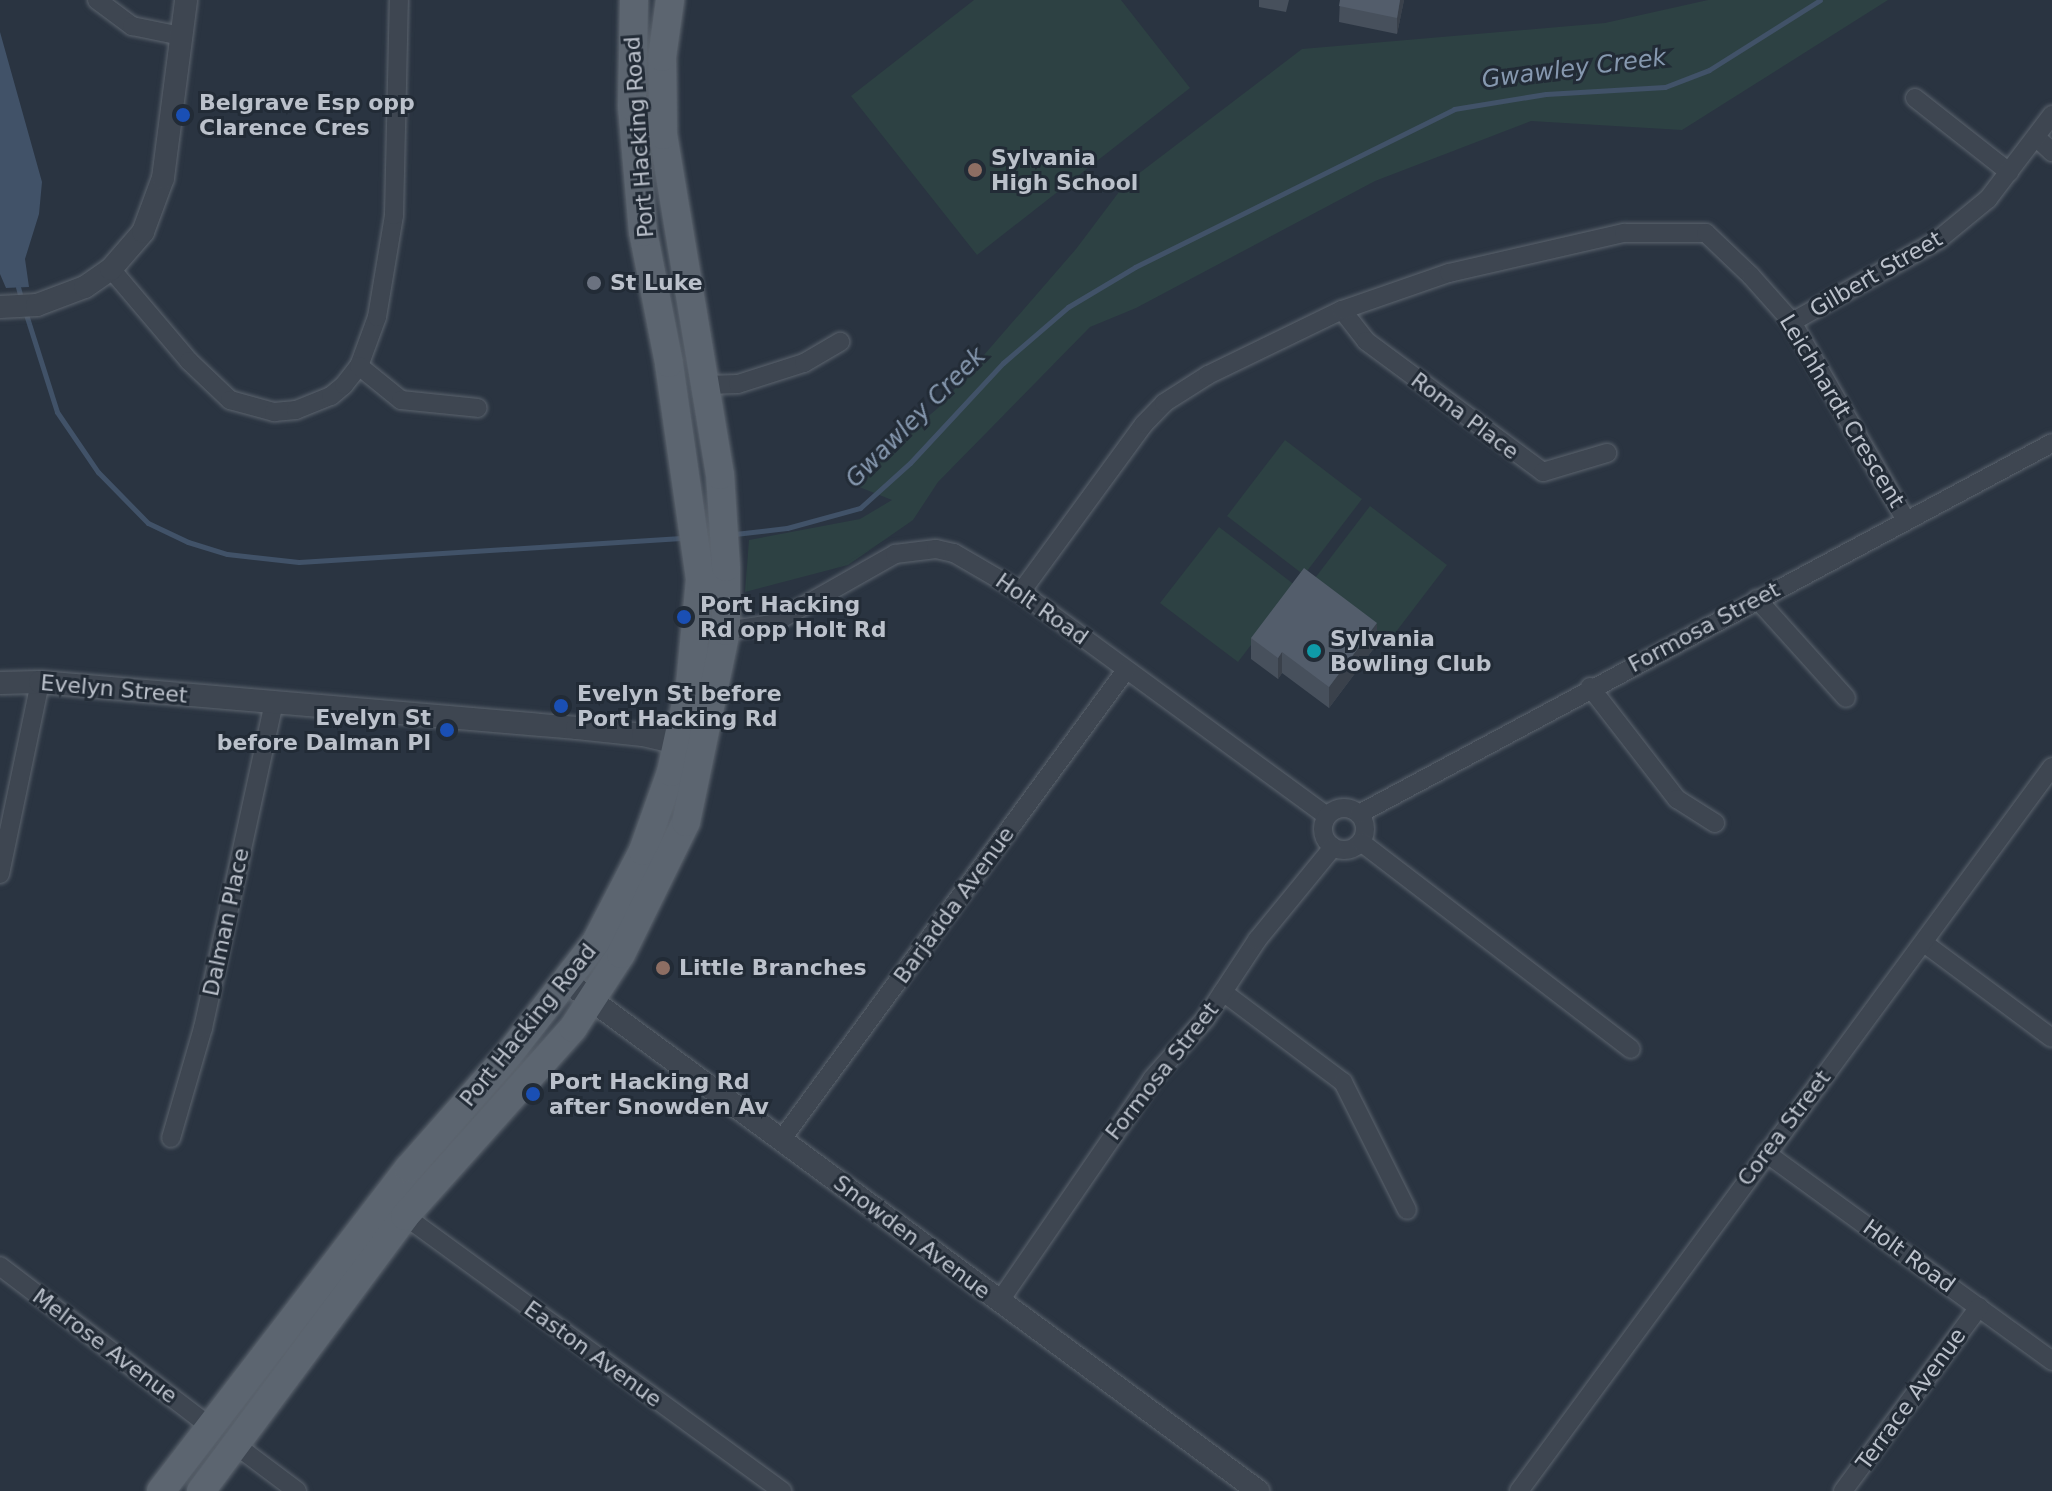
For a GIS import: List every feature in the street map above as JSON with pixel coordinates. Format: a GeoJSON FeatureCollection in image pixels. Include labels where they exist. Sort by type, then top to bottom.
{"type":"FeatureCollection","features":[{"type":"Feature","properties":{"kind":"main road","name":"Port Hacking Road"},"geometry":{"type":"LineString","coordinates":[[161,1491],[270,1344],[423,1150],[567,982],[621,900],[692,747],[726,631],[713,573],[692,511],[643,232],[632,106],[634,0]]}},
{"type":"Feature","properties":{"kind":"main road","name":"Port Hacking Road"},"geometry":{"type":"LineString","coordinates":[[201,1491],[405,1216],[531,1078],[592,1001],[667,867],[686,822],[697,638],[713,573],[724,507],[663,135],[662,57],[670,0]]}},
{"type":"Feature","properties":{"kind":"main road"},"geometry":{"type":"LineString","coordinates":[[179,1491],[210,1448],[237,1446],[230,1430],[233,1415],[260,1374],[270,1344]]}},
{"type":"Feature","properties":{"kind":"street"},"geometry":{"type":"LineString","coordinates":[[97,0],[132,26],[181,36]]}},
{"type":"Feature","properties":{"kind":"street"},"geometry":{"type":"LineString","coordinates":[[4,308],[37,305],[85,287],[111,269],[143,232],[159,197],[186,0]]}},
{"type":"Feature","properties":{"kind":"street"},"geometry":{"type":"LineString","coordinates":[[111,269],[189,361],[230,400],[274,412],[296,410],[331,396],[359,366],[377,317],[394,215],[399,0]]}},
{"type":"Feature","properties":{"kind":"street"},"geometry":{"type":"LineString","coordinates":[[1915,98],[2009,172]]}},
{"type":"Feature","properties":{"kind":"street","name":"Gilbert Street"},"geometry":{"type":"LineString","coordinates":[[1792,322],[1938,240],[1988,199],[2052,115]]}},
{"type":"Feature","properties":{"kind":"street"},"geometry":{"type":"LineString","coordinates":[[2037,138],[2052,152]]}},
{"type":"Feature","properties":{"kind":"street","name":"Leichhardt Crescent"},"geometry":{"type":"LineString","coordinates":[[1021,592],[1164,403],[1208,375],[1342,310],[1449,273],[1624,233],[1706,233],[1792,322],[1906,520]]}},
{"type":"Feature","properties":{"kind":"street","name":"Roma Place"},"geometry":{"type":"LineString","coordinates":[[1342,310],[1366,341],[1543,472],[1607,453]]}},
{"type":"Feature","properties":{"kind":"street"},"geometry":{"type":"LineString","coordinates":[[706,385],[738,384],[804,363],[840,342]]}},
{"type":"Feature","properties":{"kind":"street"},"geometry":{"type":"LineString","coordinates":[[359,366],[401,400],[478,408]]}},
{"type":"Feature","properties":{"kind":"street","name":"Formosa Street"},"geometry":{"type":"LineString","coordinates":[[1359,814],[1590,687],[2052,443]]}},
{"type":"Feature","properties":{"kind":"street","name":"Holt Road"},"geometry":{"type":"LineString","coordinates":[[726,631],[772,624],[881,560],[911,550],[954,553],[1021,592],[1327,816]]}},
{"type":"Feature","properties":{"kind":"street"},"geometry":{"type":"LineString","coordinates":[[1757,599],[1846,698]]}},
{"type":"Feature","properties":{"kind":"street","name":"Barjadda Avenue"},"geometry":{"type":"LineString","coordinates":[[782,1139],[1126,670]]}},
{"type":"Feature","properties":{"kind":"street"},"geometry":{"type":"LineString","coordinates":[[0,874],[40,682]]}},
{"type":"Feature","properties":{"kind":"street","name":"Evelyn Street"},"geometry":{"type":"LineString","coordinates":[[0,683],[40,682],[577,728],[692,747]]}},
{"type":"Feature","properties":{"kind":"street"},"geometry":{"type":"LineString","coordinates":[[1590,687],[1677,799],[1715,823]]}},
{"type":"Feature","properties":{"kind":"street","name":"Dalman Place"},"geometry":{"type":"LineString","coordinates":[[171,1138],[203,1028],[274,703]]}},
{"type":"Feature","properties":{"kind":"street","name":"Corea Street"},"geometry":{"type":"LineString","coordinates":[[1519,1491],[2052,767]]}},
{"type":"Feature","properties":{"kind":"street"},"geometry":{"type":"LineString","coordinates":[[1342,808],[1359,814],[1365,831],[1361,842],[1351,849],[1333,847],[1324,833],[1327,816],[1342,808]]}},
{"type":"Feature","properties":{"kind":"street"},"geometry":{"type":"LineString","coordinates":[[1361,842],[1631,1049]]}},
{"type":"Feature","properties":{"kind":"street","name":"Formosa Street"},"geometry":{"type":"LineString","coordinates":[[999,1302],[1152,1079],[1223,992],[1286,901],[1333,847]]}},
{"type":"Feature","properties":{"kind":"street"},"geometry":{"type":"LineString","coordinates":[[1924,943],[2052,1038]]}},
{"type":"Feature","properties":{"kind":"street","name":"Snowden Avenue"},"geometry":{"type":"LineString","coordinates":[[567,982],[1258,1491]]}},
{"type":"Feature","properties":{"kind":"street"},"geometry":{"type":"LineString","coordinates":[[1223,992],[1343,1082],[1407,1210]]}},
{"type":"Feature","properties":{"kind":"street","name":"Holt Road"},"geometry":{"type":"LineString","coordinates":[[1766,1153],[2052,1361]]}},
{"type":"Feature","properties":{"kind":"street","name":"Easton Avenue"},"geometry":{"type":"LineString","coordinates":[[405,1216],[782,1491]]}},
{"type":"Feature","properties":{"kind":"street","name":"Melrose Avenue"},"geometry":{"type":"LineString","coordinates":[[0,1266],[209,1426]]}},
{"type":"Feature","properties":{"kind":"street","name":"Terrace Avenue"},"geometry":{"type":"LineString","coordinates":[[1843,1491],[1979,1307]]}},
{"type":"Feature","properties":{"kind":"street"},"geometry":{"type":"LineString","coordinates":[[237,1446],[297,1491]]}},
{"type":"Feature","properties":{"kind":"green space"},"geometry":{"type":"Polygon","coordinates":[[[974,0],[1121,0],[1190,88],[977,255],[851,96],[974,0]]]}},
{"type":"Feature","properties":{"kind":"green space"},"geometry":{"type":"Polygon","coordinates":[[[1708,0],[1888,0],[1682,130],[1531,121],[1375,181],[1136,308],[1090,327],[938,482],[913,520],[848,565],[745,592],[749,540],[860,519],[892,500],[849,483],[938,408],[1076,249],[1125,184],[1302,49],[1605,23],[1708,0]]]}},
{"type":"Feature","properties":{"kind":"green space"},"geometry":{"type":"Polygon","coordinates":[[[1285,440],[1362,499],[1304,575],[1227,516],[1285,440]]]}},
{"type":"Feature","properties":{"kind":"green space"},"geometry":{"type":"Polygon","coordinates":[[[1370,506],[1447,565],[1389,641],[1312,582],[1370,506]]]}},
{"type":"Feature","properties":{"kind":"green space"},"geometry":{"type":"Polygon","coordinates":[[[1219,527],[1296,586],[1238,662],[1160,603],[1219,527]]]}},
{"type":"Feature","properties":{"kind":"water"},"geometry":{"type":"Polygon","coordinates":[[[0,32],[42,182],[39,214],[25,259],[29,287],[6,288],[0,274],[0,32]]]}},
{"type":"Feature","properties":{"kind":"building"},"geometry":{"type":"Polygon","coordinates":[[[1340,0],[1400,0],[1397,18],[1339,6],[1340,0]]]}},
{"type":"Feature","properties":{"kind":"building","name":"Sylvania Bowling Club"},"geometry":{"type":"Polygon","coordinates":[[[1304,568],[1377,623],[1329,687],[1282,652],[1278,658],[1251,638],[1304,568]]]}},
{"type":"Feature","properties":{"kind":"waterway","name":"Gwawley Creek"},"geometry":{"type":"LineString","coordinates":[[735,534],[787,528],[860,508],[910,463],[1003,363],[1068,307],[1135,267],[1454,109],[1546,94],[1665,87],[1709,70],[1820,0]]}},
{"type":"Feature","properties":{"kind":"waterway","name":"Gwawley Creek"},"geometry":{"type":"LineString","coordinates":[[18,287],[22,302]]}},
{"type":"Feature","properties":{"kind":"waterway","name":"Gwawley Creek"},"geometry":{"type":"LineString","coordinates":[[25,311],[57,412],[98,472],[148,523],[188,542],[227,554],[299,562],[685,538]]}},
{"type":"Feature","properties":{"kind":"place","name":"Belgrave Esp opp Clarence Cres"},"geometry":{"type":"Point","coordinates":[183,115]}},
{"type":"Feature","properties":{"kind":"place","name":"Sylvania High School"},"geometry":{"type":"Point","coordinates":[975,170]}},
{"type":"Feature","properties":{"kind":"place","name":"St Luke"},"geometry":{"type":"Point","coordinates":[594,283]}},
{"type":"Feature","properties":{"kind":"place","name":"Port Hacking Rd opp Holt Rd"},"geometry":{"type":"Point","coordinates":[684,617]}},
{"type":"Feature","properties":{"kind":"place","name":"Sylvania Bowling Club"},"geometry":{"type":"Point","coordinates":[1314,651]}},
{"type":"Feature","properties":{"kind":"place","name":"Evelyn St before Port Hacking Rd"},"geometry":{"type":"Point","coordinates":[561,706]}},
{"type":"Feature","properties":{"kind":"place","name":"Evelyn St before Dalman Pl"},"geometry":{"type":"Point","coordinates":[447,730]}},
{"type":"Feature","properties":{"kind":"place","name":"Little Branches"},"geometry":{"type":"Point","coordinates":[663,968]}},
{"type":"Feature","properties":{"kind":"place","name":"Port Hacking Rd after Snowden Av"},"geometry":{"type":"Point","coordinates":[533,1094]}}]}
